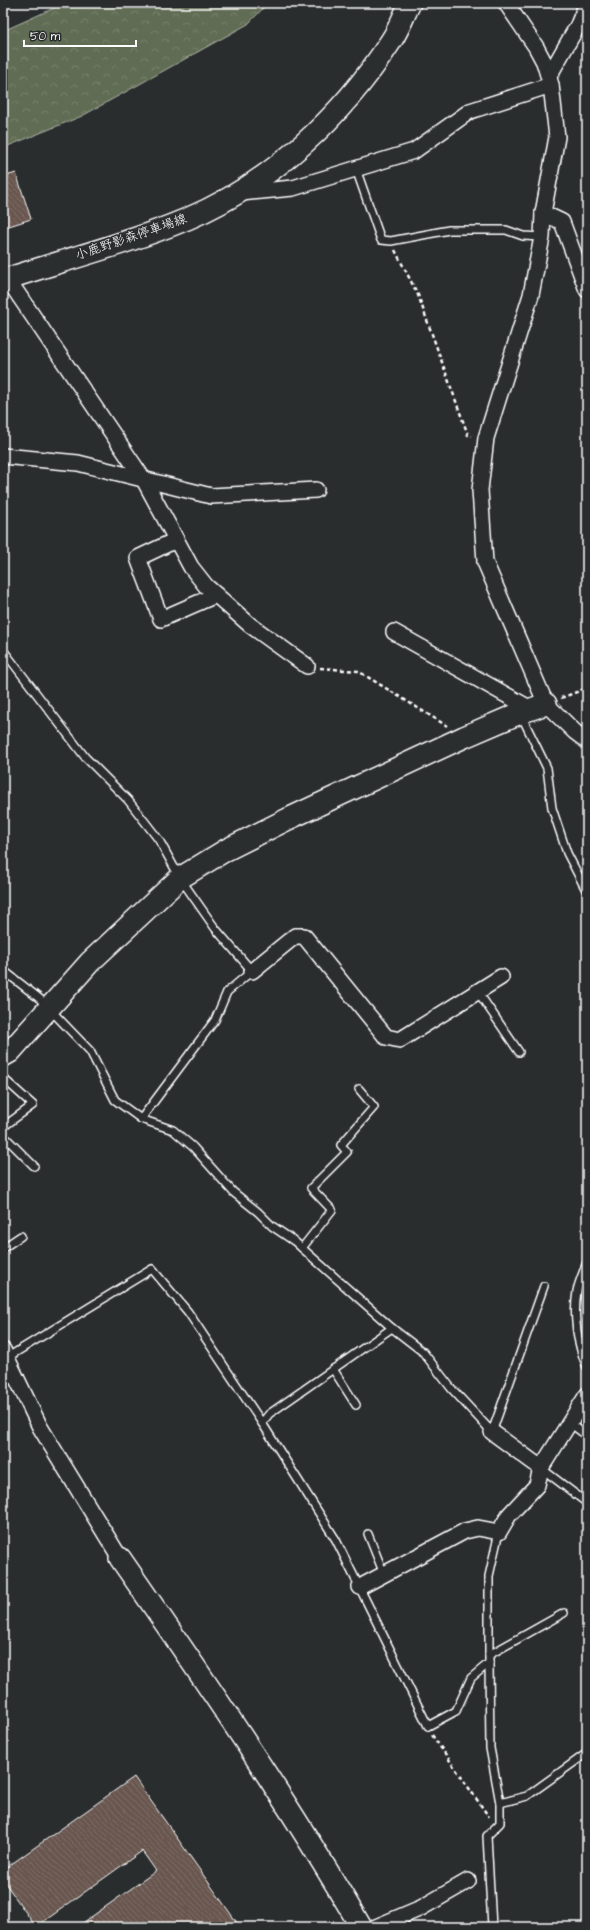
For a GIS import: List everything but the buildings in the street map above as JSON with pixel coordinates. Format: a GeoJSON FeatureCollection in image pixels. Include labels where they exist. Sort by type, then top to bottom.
{"type":"FeatureCollection","features":[{"type":"Feature","properties":{"kind":"street","name":"小鹿野影森停車場線"},"geometry":{"type":"LineString","coordinates":[[5,279],[142,236],[188,219],[237,193],[281,163],[323,126],[362,80],[392,40],[410,3]]}},
{"type":"Feature","properties":{"kind":"street"},"geometry":{"type":"LineString","coordinates":[[506,3],[536,47],[550,81],[557,137],[543,213],[542,237],[531,295],[486,438],[480,490],[485,562],[532,708]]}},
{"type":"Feature","properties":{"kind":"street"},"geometry":{"type":"LineString","coordinates":[[237,193],[293,188],[414,152],[470,111],[550,81],[578,25],[587,3]]}},
{"type":"Feature","properties":{"kind":"street"},"geometry":{"type":"LineString","coordinates":[[543,213],[562,222],[587,290]]}},
{"type":"Feature","properties":{"kind":"street"},"geometry":{"type":"LineString","coordinates":[[5,279],[144,480],[191,567],[216,595],[250,625],[307,666]]}},
{"type":"Feature","properties":{"kind":"street"},"geometry":{"type":"LineString","coordinates":[[3,456],[78,463],[211,496],[316,490]]}},
{"type":"Feature","properties":{"kind":"street"},"geometry":{"type":"LineString","coordinates":[[176,540],[138,558],[161,619],[216,595]]}},
{"type":"Feature","properties":{"kind":"street"},"geometry":{"type":"LineString","coordinates":[[394,632],[575,732],[587,741]]}},
{"type":"Feature","properties":{"kind":"street"},"geometry":{"type":"LineString","coordinates":[[3,1056],[10,1052],[90,962],[180,878],[226,850],[464,738],[532,708]]}},
{"type":"Feature","properties":{"kind":"street"},"geometry":{"type":"LineString","coordinates":[[252,971],[295,936],[304,936],[386,1037],[400,1040],[501,977]]}},
{"type":"Feature","properties":{"kind":"street"},"geometry":{"type":"LineString","coordinates":[[5,1354],[40,1427],[120,1558],[211,1689],[316,1850],[361,1927]]}},
{"type":"Feature","properties":{"kind":"street"},"geometry":{"type":"LineString","coordinates":[[360,1587],[465,1531],[478,1528],[499,1532],[509,1515],[537,1485],[540,1468],[587,1395]]}},
{"type":"Feature","properties":{"kind":"street"},"geometry":{"type":"LineString","coordinates":[[492,1432],[540,1468]]}},
{"type":"Feature","properties":{"kind":"street"},"geometry":{"type":"LineString","coordinates":[[376,1927],[421,1908],[468,1881]]}},
{"type":"Feature","properties":{"kind":"lane"},"geometry":{"type":"LineString","coordinates":[[356,169],[381,240],[391,241],[449,230],[506,230],[524,236],[542,237]]}},
{"type":"Feature","properties":{"kind":"lane"},"geometry":{"type":"LineString","coordinates":[[3,650],[85,756],[128,800],[146,823],[159,840],[180,878],[215,928],[252,971],[227,992],[215,1020],[141,1119]]}},
{"type":"Feature","properties":{"kind":"lane"},"geometry":{"type":"LineString","coordinates":[[532,708],[547,768],[552,808],[567,853],[587,892]]}},
{"type":"Feature","properties":{"kind":"lane"},"geometry":{"type":"LineString","coordinates":[[3,970],[40,999],[90,1051],[114,1100],[141,1119],[173,1130],[193,1147],[233,1192],[258,1212],[272,1226],[302,1248],[392,1328],[423,1352],[451,1388],[492,1432],[544,1286]]}},
{"type":"Feature","properties":{"kind":"lane"},"geometry":{"type":"LineString","coordinates":[[478,992],[519,1052]]}},
{"type":"Feature","properties":{"kind":"lane"},"geometry":{"type":"LineString","coordinates":[[3,1078],[33,1105],[3,1127]]}},
{"type":"Feature","properties":{"kind":"lane"},"geometry":{"type":"LineString","coordinates":[[302,1248],[332,1210],[312,1188],[347,1152],[341,1145],[374,1107],[359,1089]]}},
{"type":"Feature","properties":{"kind":"lane"},"geometry":{"type":"LineString","coordinates":[[3,1135],[34,1166]]}},
{"type":"Feature","properties":{"kind":"lane"},"geometry":{"type":"LineString","coordinates":[[3,1248],[21,1236]]}},
{"type":"Feature","properties":{"kind":"lane"},"geometry":{"type":"LineString","coordinates":[[587,1262],[577,1291],[576,1317],[579,1349],[587,1367]]}},
{"type":"Feature","properties":{"kind":"lane"},"geometry":{"type":"LineString","coordinates":[[5,1354],[152,1269],[188,1312],[262,1423],[336,1540],[428,1726],[456,1711],[471,1678],[489,1663]]}},
{"type":"Feature","properties":{"kind":"lane"},"geometry":{"type":"LineString","coordinates":[[262,1423],[269,1414],[392,1328]]}},
{"type":"Feature","properties":{"kind":"lane"},"geometry":{"type":"LineString","coordinates":[[334,1369],[356,1405]]}},
{"type":"Feature","properties":{"kind":"lane"},"geometry":{"type":"LineString","coordinates":[[570,1423],[587,1436]]}},
{"type":"Feature","properties":{"kind":"lane"},"geometry":{"type":"LineString","coordinates":[[540,1468],[587,1503]]}},
{"type":"Feature","properties":{"kind":"lane"},"geometry":{"type":"LineString","coordinates":[[492,1927],[487,1836],[500,1823],[500,1803],[490,1748],[489,1576],[499,1532]]}},
{"type":"Feature","properties":{"kind":"lane"},"geometry":{"type":"LineString","coordinates":[[368,1534],[384,1574]]}},
{"type":"Feature","properties":{"kind":"lane"},"geometry":{"type":"LineString","coordinates":[[489,1655],[564,1614]]}},
{"type":"Feature","properties":{"kind":"lane"},"geometry":{"type":"LineString","coordinates":[[500,1803],[527,1796],[587,1753]]}},
{"type":"Feature","properties":{"kind":"path"},"geometry":{"type":"LineString","coordinates":[[3,8],[11,3]]}},
{"type":"Feature","properties":{"kind":"path"},"geometry":{"type":"LineString","coordinates":[[391,241],[418,294],[468,435],[486,438]]}},
{"type":"Feature","properties":{"kind":"path"},"geometry":{"type":"LineString","coordinates":[[307,666],[358,670],[464,738]]}},
{"type":"Feature","properties":{"kind":"path"},"geometry":{"type":"LineString","coordinates":[[532,708],[587,688]]}},
{"type":"Feature","properties":{"kind":"path"},"geometry":{"type":"LineString","coordinates":[[428,1726],[463,1782],[496,1827]]}},
{"type":"Feature","properties":{"kind":"green space"},"geometry":{"type":"Polygon","coordinates":[[[65,3],[268,3],[248,24],[82,116],[3,148],[3,31],[65,3]]]}}]}
